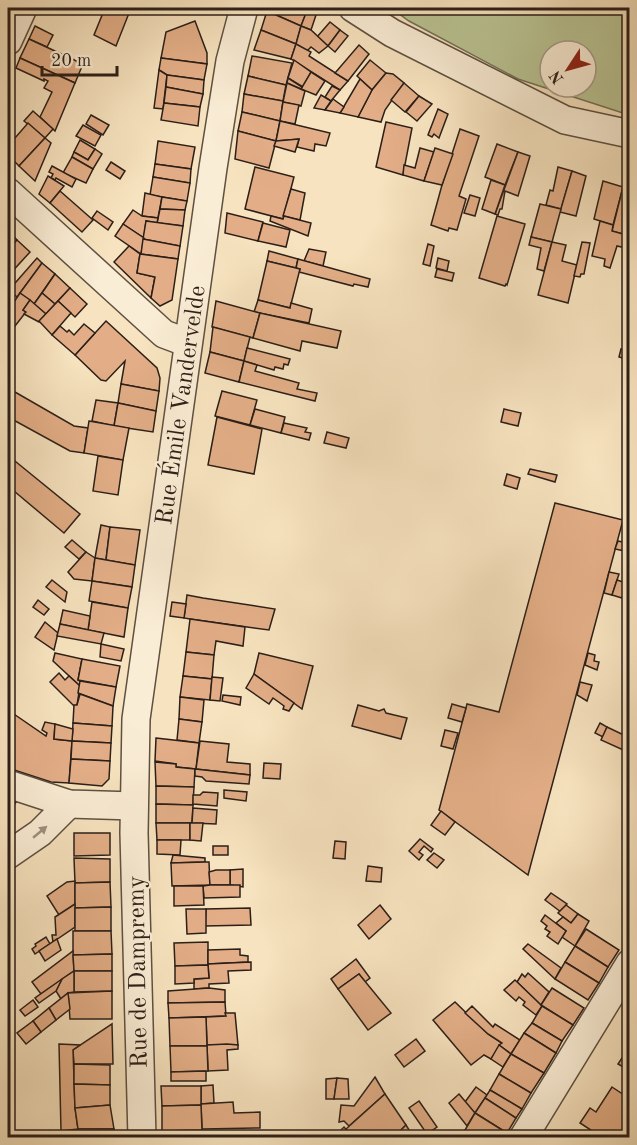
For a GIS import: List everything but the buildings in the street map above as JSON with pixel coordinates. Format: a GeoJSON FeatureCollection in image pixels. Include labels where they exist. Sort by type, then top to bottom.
{"type":"FeatureCollection","features":[{"type":"Feature","properties":{"kind":"street"},"geometry":{"type":"LineString","coordinates":[[8,40],[23,8]]}},
{"type":"Feature","properties":{"kind":"street","name":"Rue Émile Vandervelde"},"geometry":{"type":"LineString","coordinates":[[134,806],[135,745],[139,698],[227,75],[244,8]]}},
{"type":"Feature","properties":{"kind":"street"},"geometry":{"type":"LineString","coordinates":[[353,8],[392,33],[565,120],[630,134]]}},
{"type":"Feature","properties":{"kind":"street"},"geometry":{"type":"LineString","coordinates":[[8,192],[140,315],[164,334],[189,343]]}},
{"type":"Feature","properties":{"kind":"street"},"geometry":{"type":"LineString","coordinates":[[8,784],[69,804],[134,806]]}},
{"type":"Feature","properties":{"kind":"street"},"geometry":{"type":"LineString","coordinates":[[8,855],[40,833],[69,804]]}},
{"type":"Feature","properties":{"kind":"street","name":"Rue de Dampremy"},"geometry":{"type":"LineString","coordinates":[[134,806],[142,1137]]}},
{"type":"Feature","properties":{"kind":"street"},"geometry":{"type":"LineString","coordinates":[[523,1137],[630,963]]}},
{"type":"Feature","properties":{"kind":"green space"},"geometry":{"type":"Polygon","coordinates":[[[391,8],[624,8],[629,10],[629,115],[580,99],[598,99],[598,39],[538,39],[538,85],[518,79],[409,21],[391,8]]]}}]}
